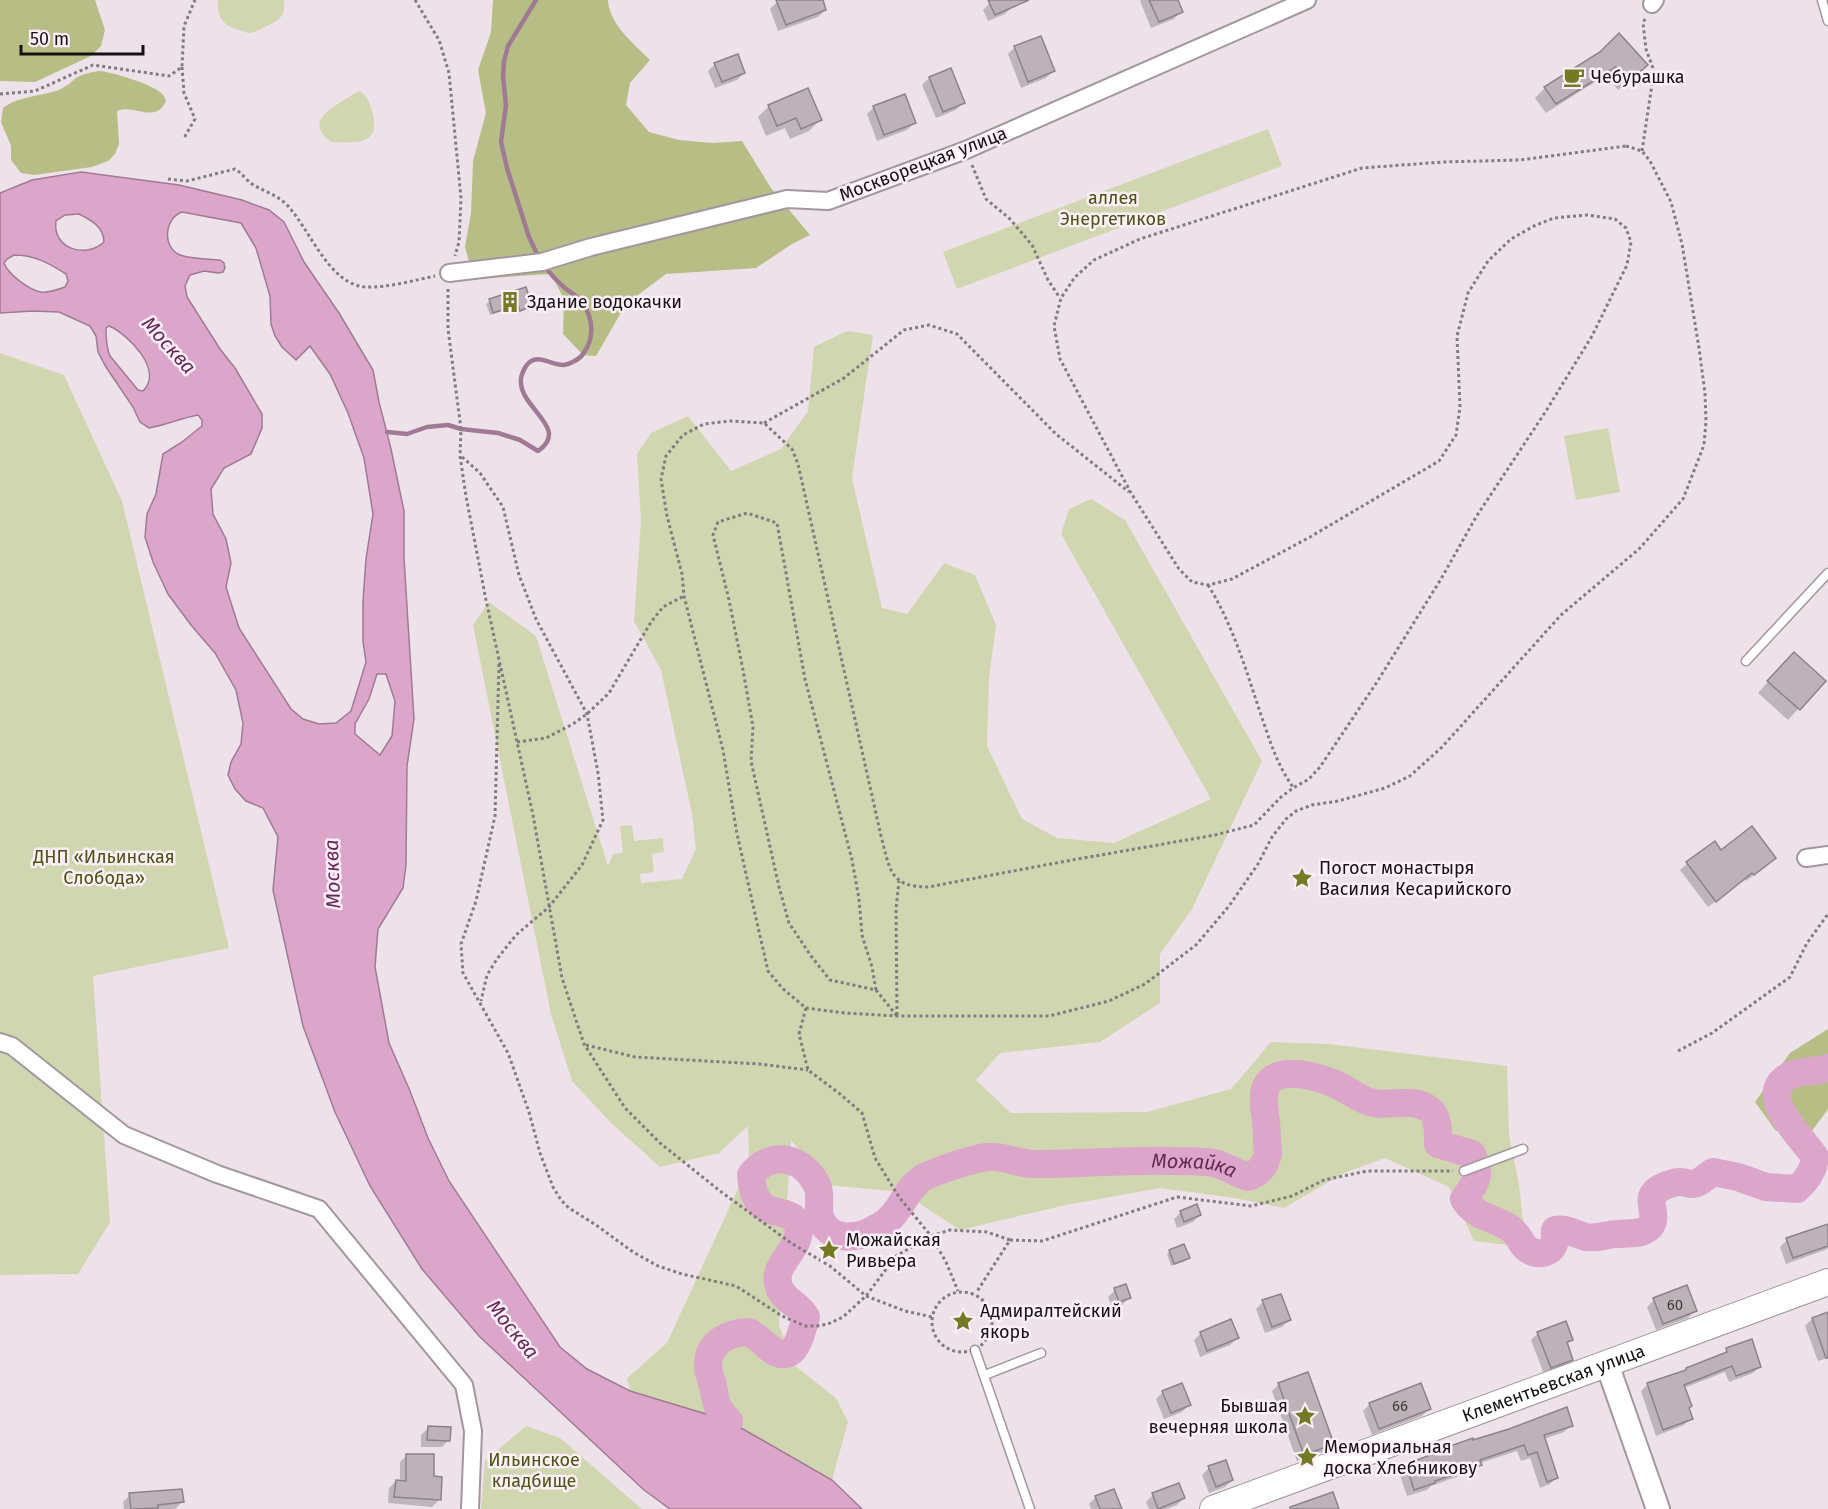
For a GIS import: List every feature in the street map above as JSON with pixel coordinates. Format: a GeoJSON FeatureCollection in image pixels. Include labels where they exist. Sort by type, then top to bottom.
{"type":"FeatureCollection","features":[{"type":"Feature","properties":{"kind":"main road","name":"Клементьевская улица"},"geometry":{"type":"LineString","coordinates":[[1213,1509],[1828,1282]]}},
{"type":"Feature","properties":{"kind":"street","name":"Москворецкая улица"},"geometry":{"type":"LineString","coordinates":[[449,273],[542,262],[591,247],[787,199],[828,201],[966,150],[1307,0]]}},
{"type":"Feature","properties":{"kind":"street"},"geometry":{"type":"LineString","coordinates":[[1806,858],[1828,855]]}},
{"type":"Feature","properties":{"kind":"street"},"geometry":{"type":"LineString","coordinates":[[0,1042],[12,1046],[124,1135],[217,1174],[320,1209],[464,1385],[474,1431],[470,1509]]}},
{"type":"Feature","properties":{"kind":"street"},"geometry":{"type":"LineString","coordinates":[[1607,1364],[1658,1509]]}},
{"type":"Feature","properties":{"kind":"lane"},"geometry":{"type":"LineString","coordinates":[[1822,0],[1828,21]]}},
{"type":"Feature","properties":{"kind":"lane"},"geometry":{"type":"LineString","coordinates":[[1746,661],[1828,573]]}},
{"type":"Feature","properties":{"kind":"lane"},"geometry":{"type":"LineString","coordinates":[[1464,1171],[1523,1149]]}},
{"type":"Feature","properties":{"kind":"lane"},"geometry":{"type":"LineString","coordinates":[[975,1350],[1030,1509]]}},
{"type":"Feature","properties":{"kind":"lane"},"geometry":{"type":"LineString","coordinates":[[985,1375],[1041,1353]]}},
{"type":"Feature","properties":{"kind":"path"},"geometry":{"type":"LineString","coordinates":[[184,138],[195,119],[184,93],[182,67],[184,26],[195,0]]}},
{"type":"Feature","properties":{"kind":"path"},"geometry":{"type":"LineString","coordinates":[[415,0],[439,40],[449,73],[461,198],[459,242],[449,273],[447,301],[448,329],[461,429],[460,456],[474,540],[533,815],[562,978],[584,1044],[625,1108],[660,1143],[720,1191],[791,1242],[830,1266],[866,1296],[905,1311],[933,1317]]}},
{"type":"Feature","properties":{"kind":"path"},"geometry":{"type":"LineString","coordinates":[[1642,151],[1654,70],[1646,49],[1643,23],[1653,2]]}},
{"type":"Feature","properties":{"kind":"path"},"geometry":{"type":"LineString","coordinates":[[0,94],[35,91],[93,64],[169,76],[182,67]]}},
{"type":"Feature","properties":{"kind":"path"},"geometry":{"type":"LineString","coordinates":[[765,423],[792,449],[798,464],[881,836],[890,868],[899,881],[912,887],[928,887],[1215,835],[1254,825],[1281,797],[1309,779],[1320,767],[1377,682],[1441,579],[1476,517],[1546,411],[1592,336],[1627,265],[1631,242],[1626,228],[1615,219],[1587,215],[1554,218],[1511,239],[1488,261],[1468,293],[1457,336],[1460,407],[1456,435],[1439,460],[1310,537],[1232,579],[1208,585],[1192,582],[1179,569],[1131,493],[1060,359],[1054,326],[1060,298],[1075,277],[1094,260],[1140,239],[1362,168],[1443,162],[1520,160],[1626,146],[1642,151],[1650,161],[1671,202],[1679,233],[1705,393],[1706,421],[1704,445],[1683,499],[1640,549],[1561,615],[1442,747],[1410,776],[1385,788],[1338,801],[1312,805],[1296,811],[1286,819],[1272,837],[1258,864],[1229,906],[1196,945],[1145,984],[1109,1001],[1049,1016],[897,1016],[806,1008],[782,988],[768,971],[737,834],[723,750],[684,596],[682,574],[667,516],[661,479],[666,456],[683,435],[704,424],[730,421],[765,423],[844,378],[904,330],[929,325],[957,334],[1056,434],[1131,493]]}},
{"type":"Feature","properties":{"kind":"path"},"geometry":{"type":"LineString","coordinates":[[966,150],[986,199],[1009,218],[1032,245],[1048,280],[1060,298]]}},
{"type":"Feature","properties":{"kind":"path"},"geometry":{"type":"LineString","coordinates":[[168,179],[187,181],[235,169],[253,184],[285,203],[333,269],[347,282],[366,287],[449,273]]}},
{"type":"Feature","properties":{"kind":"path"},"geometry":{"type":"LineString","coordinates":[[460,456],[480,473],[502,507],[519,575],[536,619],[587,714],[598,773],[603,820],[582,865],[549,907],[516,935],[497,959],[487,975],[480,1003]]}},
{"type":"Feature","properties":{"kind":"path"},"geometry":{"type":"LineString","coordinates":[[876,990],[830,980],[789,923],[778,887],[751,761],[753,727],[745,681],[713,535],[718,522],[747,513],[777,524],[805,679],[852,860],[862,935],[876,990],[897,1016]]}},
{"type":"Feature","properties":{"kind":"path"},"geometry":{"type":"LineString","coordinates":[[1208,585],[1220,604],[1234,635],[1273,751],[1282,773],[1293,788]]}},
{"type":"Feature","properties":{"kind":"path"},"geometry":{"type":"LineString","coordinates":[[517,742],[546,738],[587,714],[609,693],[651,622],[663,607],[684,596]]}},
{"type":"Feature","properties":{"kind":"path"},"geometry":{"type":"LineString","coordinates":[[499,658],[495,816],[476,901],[461,944],[463,972],[508,1053],[529,1112],[540,1153],[553,1187],[561,1200],[569,1208],[633,1252],[658,1266],[736,1286],[782,1316],[803,1325],[818,1326],[843,1317],[866,1296],[896,1256],[931,1236],[950,1230],[987,1232],[1010,1240],[1042,1241],[1177,1197],[1251,1206],[1292,1196],[1324,1180],[1367,1171],[1464,1171]]}},
{"type":"Feature","properties":{"kind":"path"},"geometry":{"type":"LineString","coordinates":[[897,1016],[896,909],[899,881]]}},
{"type":"Feature","properties":{"kind":"path"},"geometry":{"type":"LineString","coordinates":[[1678,1051],[1712,1033],[1790,977],[1807,943],[1828,914]]}},
{"type":"Feature","properties":{"kind":"path"},"geometry":{"type":"LineString","coordinates":[[806,1008],[800,1034],[808,1070]]}},
{"type":"Feature","properties":{"kind":"path"},"geometry":{"type":"LineString","coordinates":[[584,1044],[635,1057],[760,1064],[808,1070],[862,1113],[874,1158],[899,1197],[931,1236],[958,1291]]}},
{"type":"Feature","properties":{"kind":"path"},"geometry":{"type":"LineString","coordinates":[[976,1293],[1010,1240]]}},
{"type":"Feature","properties":{"kind":"path"},"geometry":{"type":"LineString","coordinates":[[958,1291],[976,1293],[989,1305],[993,1322],[988,1339],[975,1350],[957,1352],[942,1345],[932,1330],[933,1312],[942,1298],[958,1291]]}},
{"type":"Feature","properties":{"kind":"green space"},"geometry":{"type":"Polygon","coordinates":[[[0,0],[95,0],[105,30],[101,46],[91,56],[35,82],[0,81],[0,0]]]}},
{"type":"Feature","properties":{"kind":"green space"},"geometry":{"type":"Polygon","coordinates":[[[218,0],[284,0],[284,10],[276,21],[249,33],[225,23],[219,14],[218,0]]]}},
{"type":"Feature","properties":{"kind":"green space"},"geometry":{"type":"Polygon","coordinates":[[[493,0],[608,0],[609,9],[618,25],[650,60],[630,83],[626,105],[649,132],[679,140],[713,143],[742,141],[771,188],[810,235],[756,268],[666,274],[626,304],[596,356],[583,355],[563,334],[564,299],[551,274],[474,279],[465,247],[471,213],[473,161],[486,113],[478,70],[491,32],[493,0]]]}},
{"type":"Feature","properties":{"kind":"green space"},"geometry":{"type":"Polygon","coordinates":[[[99,71],[141,82],[162,94],[166,101],[156,112],[130,109],[117,111],[119,144],[115,154],[108,161],[92,167],[34,175],[21,173],[11,160],[11,146],[1,122],[3,108],[24,98],[54,92],[87,73],[99,71]]]}},
{"type":"Feature","properties":{"kind":"green space"},"geometry":{"type":"Polygon","coordinates":[[[360,91],[367,98],[371,108],[373,131],[365,140],[358,142],[331,142],[320,129],[322,118],[331,109],[360,91]]]}},
{"type":"Feature","properties":{"kind":"green space","name":"аллея Энергетиков"},"geometry":{"type":"Polygon","coordinates":[[[1268,129],[1282,166],[957,289],[943,252],[1268,129]]]}},
{"type":"Feature","properties":{"kind":"green space"},"geometry":{"type":"Polygon","coordinates":[[[847,331],[873,335],[852,478],[882,608],[907,614],[944,563],[975,575],[996,625],[989,679],[987,746],[1022,819],[1057,838],[1114,843],[1211,799],[1061,534],[1069,509],[1091,499],[1125,520],[1262,761],[1192,909],[1160,954],[1160,1003],[1100,1042],[1000,1053],[976,1080],[1011,1113],[1147,1112],[1231,1089],[1271,1042],[1329,1044],[1507,1066],[1509,1135],[1519,1184],[1526,1247],[1474,1241],[1449,1187],[1385,1158],[1344,1173],[1284,1208],[1234,1198],[1160,1188],[1066,1205],[960,1230],[902,1192],[827,1185],[791,1140],[779,1325],[794,1365],[836,1398],[848,1422],[832,1480],[729,1421],[630,1391],[627,1378],[667,1343],[749,1165],[748,1126],[719,1153],[660,1167],[610,1122],[572,1081],[551,1014],[473,625],[489,602],[536,636],[608,866],[613,854],[623,853],[620,826],[632,825],[634,841],[663,838],[664,852],[652,854],[654,872],[640,874],[641,883],[682,879],[696,849],[692,814],[661,670],[634,621],[641,521],[637,454],[651,433],[688,416],[731,471],[781,449],[808,411],[814,347],[847,331]]]}},
{"type":"Feature","properties":{"kind":"green space","name":"ДНП «Ильинская Слобода»"},"geometry":{"type":"Polygon","coordinates":[[[0,353],[64,375],[122,501],[229,948],[93,976],[110,1222],[78,1274],[0,1275],[0,353]]]}},
{"type":"Feature","properties":{"kind":"green space"},"geometry":{"type":"Polygon","coordinates":[[[1608,428],[1620,492],[1576,500],[1564,436],[1608,428]]]}},
{"type":"Feature","properties":{"kind":"green space"},"geometry":{"type":"Polygon","coordinates":[[[1828,1029],[1828,1109],[1812,1131],[1776,1131],[1755,1102],[1790,1053],[1828,1029]]]}},
{"type":"Feature","properties":{"kind":"green space","name":"Ильинское кладбище"},"geometry":{"type":"Polygon","coordinates":[[[526,1426],[560,1438],[642,1509],[481,1509],[485,1461],[526,1426]]]}},
{"type":"Feature","properties":{"kind":"water","name":"Москва"},"geometry":{"type":"Polygon","coordinates":[[[81,172],[179,185],[242,200],[269,210],[284,222],[304,262],[339,313],[373,370],[404,511],[404,558],[414,719],[407,766],[406,865],[403,888],[378,929],[375,967],[389,1043],[428,1138],[449,1181],[560,1347],[587,1369],[630,1391],[729,1421],[832,1480],[862,1509],[670,1509],[644,1490],[479,1336],[422,1269],[370,1186],[335,1112],[303,1026],[273,890],[278,837],[263,808],[246,801],[235,789],[228,775],[231,762],[241,744],[243,723],[236,690],[215,653],[168,594],[153,562],[145,537],[147,514],[156,494],[163,454],[202,426],[202,420],[198,415],[149,428],[140,422],[133,407],[106,367],[98,352],[96,336],[90,326],[59,312],[0,313],[0,193],[32,180],[81,172]],[[182,212],[172,220],[168,238],[173,250],[187,257],[220,260],[224,263],[223,272],[204,271],[190,275],[185,286],[187,297],[235,368],[262,414],[262,428],[251,454],[224,468],[211,489],[213,514],[226,539],[231,563],[226,587],[239,628],[291,709],[303,719],[319,724],[336,723],[351,711],[366,662],[363,642],[363,601],[366,559],[373,514],[364,458],[348,413],[330,374],[310,346],[296,360],[282,347],[275,336],[271,324],[270,296],[256,248],[241,223],[182,212]],[[79,214],[65,215],[56,221],[56,231],[65,244],[72,248],[88,250],[104,242],[102,232],[92,222],[79,214]],[[14,255],[4,263],[10,272],[36,291],[50,292],[65,287],[68,281],[66,274],[41,260],[14,255]],[[109,326],[106,328],[110,356],[138,390],[143,391],[148,383],[149,373],[141,354],[117,330],[109,326]],[[377,674],[369,699],[355,724],[355,734],[380,755],[392,736],[395,701],[386,674],[377,674]]]}},
{"type":"Feature","properties":{"kind":"building"},"geometry":{"type":"Polygon","coordinates":[[[776,0],[823,0],[826,10],[786,25],[776,0]]]}},
{"type":"Feature","properties":{"kind":"building"},"geometry":{"type":"Polygon","coordinates":[[[988,0],[1029,0],[995,15],[988,0]]]}},
{"type":"Feature","properties":{"kind":"building"},"geometry":{"type":"Polygon","coordinates":[[[1149,0],[1178,0],[1183,12],[1159,22],[1149,0]]]}},
{"type":"Feature","properties":{"kind":"building"},"geometry":{"type":"Polygon","coordinates":[[[1619,33],[1648,65],[1628,82],[1616,67],[1556,104],[1544,87],[1600,52],[1619,33]]]}},
{"type":"Feature","properties":{"kind":"building"},"geometry":{"type":"Polygon","coordinates":[[[1041,36],[1055,71],[1028,82],[1014,46],[1041,36]]]}},
{"type":"Feature","properties":{"kind":"building"},"geometry":{"type":"Polygon","coordinates":[[[738,54],[745,73],[722,82],[714,63],[738,54]]]}},
{"type":"Feature","properties":{"kind":"building"},"geometry":{"type":"Polygon","coordinates":[[[951,68],[965,103],[943,112],[929,77],[951,68]]]}},
{"type":"Feature","properties":{"kind":"building"},"geometry":{"type":"Polygon","coordinates":[[[808,88],[822,120],[801,129],[796,118],[777,126],[768,105],[808,88]]]}},
{"type":"Feature","properties":{"kind":"building"},"geometry":{"type":"Polygon","coordinates":[[[905,94],[916,123],[884,135],[873,106],[905,94]]]}},
{"type":"Feature","properties":{"kind":"building","name":"Здание водокачки"},"geometry":{"type":"Polygon","coordinates":[[[526,287],[532,306],[520,311],[518,305],[493,313],[489,299],[526,287]]]}},
{"type":"Feature","properties":{"kind":"building"},"geometry":{"type":"Polygon","coordinates":[[[1794,652],[1826,681],[1800,710],[1767,681],[1794,652]]]}},
{"type":"Feature","properties":{"kind":"building"},"geometry":{"type":"Polygon","coordinates":[[[1752,826],[1776,858],[1754,875],[1752,873],[1716,902],[1686,862],[1715,841],[1721,850],[1752,826]]]}},
{"type":"Feature","properties":{"kind":"building"},"geometry":{"type":"Polygon","coordinates":[[[1197,1204],[1201,1215],[1184,1222],[1180,1211],[1197,1204]]]}},
{"type":"Feature","properties":{"kind":"building"},"geometry":{"type":"Polygon","coordinates":[[[1828,1224],[1828,1246],[1793,1258],[1786,1238],[1828,1224]]]}},
{"type":"Feature","properties":{"kind":"building"},"geometry":{"type":"Polygon","coordinates":[[[1184,1244],[1190,1258],[1174,1264],[1169,1250],[1184,1244]]]}},
{"type":"Feature","properties":{"kind":"building"},"geometry":{"type":"Polygon","coordinates":[[[1126,1284],[1131,1298],[1119,1302],[1114,1288],[1126,1284]]]}},
{"type":"Feature","properties":{"kind":"building"},"geometry":{"type":"Polygon","coordinates":[[[1687,1285],[1697,1311],[1663,1324],[1653,1298],[1687,1285]]]}},
{"type":"Feature","properties":{"kind":"building"},"geometry":{"type":"Polygon","coordinates":[[[1281,1294],[1291,1320],[1272,1327],[1262,1300],[1281,1294]]]}},
{"type":"Feature","properties":{"kind":"building"},"geometry":{"type":"Polygon","coordinates":[[[1828,1312],[1828,1358],[1826,1358],[1812,1318],[1828,1312]]]}},
{"type":"Feature","properties":{"kind":"building"},"geometry":{"type":"Polygon","coordinates":[[[1231,1319],[1239,1338],[1207,1351],[1200,1332],[1231,1319]]]}},
{"type":"Feature","properties":{"kind":"building"},"geometry":{"type":"Polygon","coordinates":[[[1566,1321],[1573,1340],[1567,1342],[1573,1360],[1551,1368],[1537,1332],[1566,1321]]]}},
{"type":"Feature","properties":{"kind":"building"},"geometry":{"type":"Polygon","coordinates":[[[1752,1339],[1761,1367],[1736,1376],[1732,1366],[1684,1385],[1692,1406],[1689,1408],[1693,1419],[1663,1430],[1647,1383],[1686,1370],[1686,1368],[1727,1352],[1726,1348],[1752,1339]]]}},
{"type":"Feature","properties":{"kind":"building"},"geometry":{"type":"Polygon","coordinates":[[[1308,1372],[1334,1444],[1304,1455],[1278,1383],[1308,1372]]]}},
{"type":"Feature","properties":{"kind":"building"},"geometry":{"type":"Polygon","coordinates":[[[1182,1383],[1191,1405],[1171,1413],[1162,1391],[1182,1383]]]}},
{"type":"Feature","properties":{"kind":"building"},"geometry":{"type":"Polygon","coordinates":[[[1421,1383],[1431,1409],[1379,1429],[1369,1403],[1421,1383]]]}},
{"type":"Feature","properties":{"kind":"building"},"geometry":{"type":"Polygon","coordinates":[[[1567,1407],[1573,1426],[1544,1435],[1558,1478],[1547,1482],[1537,1452],[1528,1455],[1524,1445],[1480,1460],[1482,1465],[1414,1490],[1406,1464],[1436,1453],[1436,1451],[1509,1429],[1567,1407]]]}},
{"type":"Feature","properties":{"kind":"building"},"geometry":{"type":"Polygon","coordinates":[[[428,1426],[451,1427],[450,1441],[427,1440],[428,1426]]]}},
{"type":"Feature","properties":{"kind":"building"},"geometry":{"type":"Polygon","coordinates":[[[406,1454],[434,1454],[434,1476],[442,1477],[441,1500],[394,1497],[396,1480],[406,1481],[406,1454]]]}},
{"type":"Feature","properties":{"kind":"building"},"geometry":{"type":"Polygon","coordinates":[[[1226,1460],[1233,1480],[1216,1487],[1208,1466],[1226,1460]]]}},
{"type":"Feature","properties":{"kind":"building"},"geometry":{"type":"Polygon","coordinates":[[[1179,1483],[1185,1498],[1158,1509],[1152,1493],[1179,1483]]]}},
{"type":"Feature","properties":{"kind":"building"},"geometry":{"type":"Polygon","coordinates":[[[182,1489],[184,1502],[158,1505],[158,1508],[131,1509],[129,1493],[182,1489]]]}},
{"type":"Feature","properties":{"kind":"building"},"geometry":{"type":"Polygon","coordinates":[[[1114,1489],[1122,1509],[1100,1509],[1095,1496],[1114,1489]]]}},
{"type":"Feature","properties":{"kind":"building"},"geometry":{"type":"Polygon","coordinates":[[[1333,1492],[1339,1509],[1290,1509],[1290,1507],[1333,1492]]]}},
{"type":"Feature","properties":{"kind":"waterway"},"geometry":{"type":"LineString","coordinates":[[536,0],[508,46],[504,61],[506,105],[501,142],[529,237],[539,258]]}},
{"type":"Feature","properties":{"kind":"waterway"},"geometry":{"type":"LineString","coordinates":[[387,432],[407,434],[427,427],[448,425],[461,429],[498,433],[520,440],[538,451],[546,443],[549,435],[547,427],[523,392],[522,374],[526,366],[535,360],[564,365],[582,356],[591,335],[591,322],[583,303],[559,283],[544,265]]}},
{"type":"Feature","properties":{"kind":"waterway","name":"Можайка"},"geometry":{"type":"LineString","coordinates":[[710,1455],[729,1421],[718,1406],[708,1371],[709,1359],[715,1346],[726,1337],[749,1332],[772,1350],[780,1354],[787,1354],[796,1346],[806,1317],[781,1292],[778,1278],[779,1270],[797,1240],[799,1232],[797,1223],[793,1218],[765,1207],[758,1201],[754,1191],[751,1175],[768,1162],[777,1159],[786,1160],[804,1168],[817,1185],[819,1212],[823,1224],[829,1231],[843,1236],[861,1235],[883,1224],[894,1214],[915,1184],[926,1176],[964,1162],[987,1157],[1032,1164],[1204,1162],[1218,1164],[1248,1177],[1261,1169],[1268,1154],[1264,1102],[1267,1085],[1273,1078],[1281,1075],[1302,1075],[1322,1079],[1375,1103],[1414,1103],[1429,1109],[1435,1116],[1438,1144],[1472,1154],[1477,1167],[1477,1177],[1464,1199],[1468,1205],[1479,1214],[1511,1229],[1529,1250],[1541,1253],[1552,1248],[1555,1242],[1555,1230],[1586,1237],[1641,1232],[1652,1224],[1652,1197],[1656,1191],[1677,1182],[1696,1183],[1713,1172],[1738,1177],[1766,1187],[1797,1189],[1809,1175],[1815,1157],[1784,1116],[1777,1093],[1780,1083],[1791,1075],[1828,1068]]}},
{"type":"Feature","properties":{"kind":"place","name":"Чебурашка"},"geometry":{"type":"Point","coordinates":[1574,77]}},
{"type":"Feature","properties":{"kind":"place","name":"Здание водокачки"},"geometry":{"type":"Point","coordinates":[510,302]}},
{"type":"Feature","properties":{"kind":"place","name":"Погост монастыря Василия Кесарийского"},"geometry":{"type":"Point","coordinates":[1302,878]}},
{"type":"Feature","properties":{"kind":"place","name":"Можайская Ривьера"},"geometry":{"type":"Point","coordinates":[829,1250]}},
{"type":"Feature","properties":{"kind":"place","name":"Адмиралтейский якорь"},"geometry":{"type":"Point","coordinates":[963,1321]}},
{"type":"Feature","properties":{"kind":"place","name":"Бывшая вечерняя школа"},"geometry":{"type":"Point","coordinates":[1305,1416]}},
{"type":"Feature","properties":{"kind":"place","name":"Мемориальная доска Хлебникову"},"geometry":{"type":"Point","coordinates":[1307,1457]}}]}
